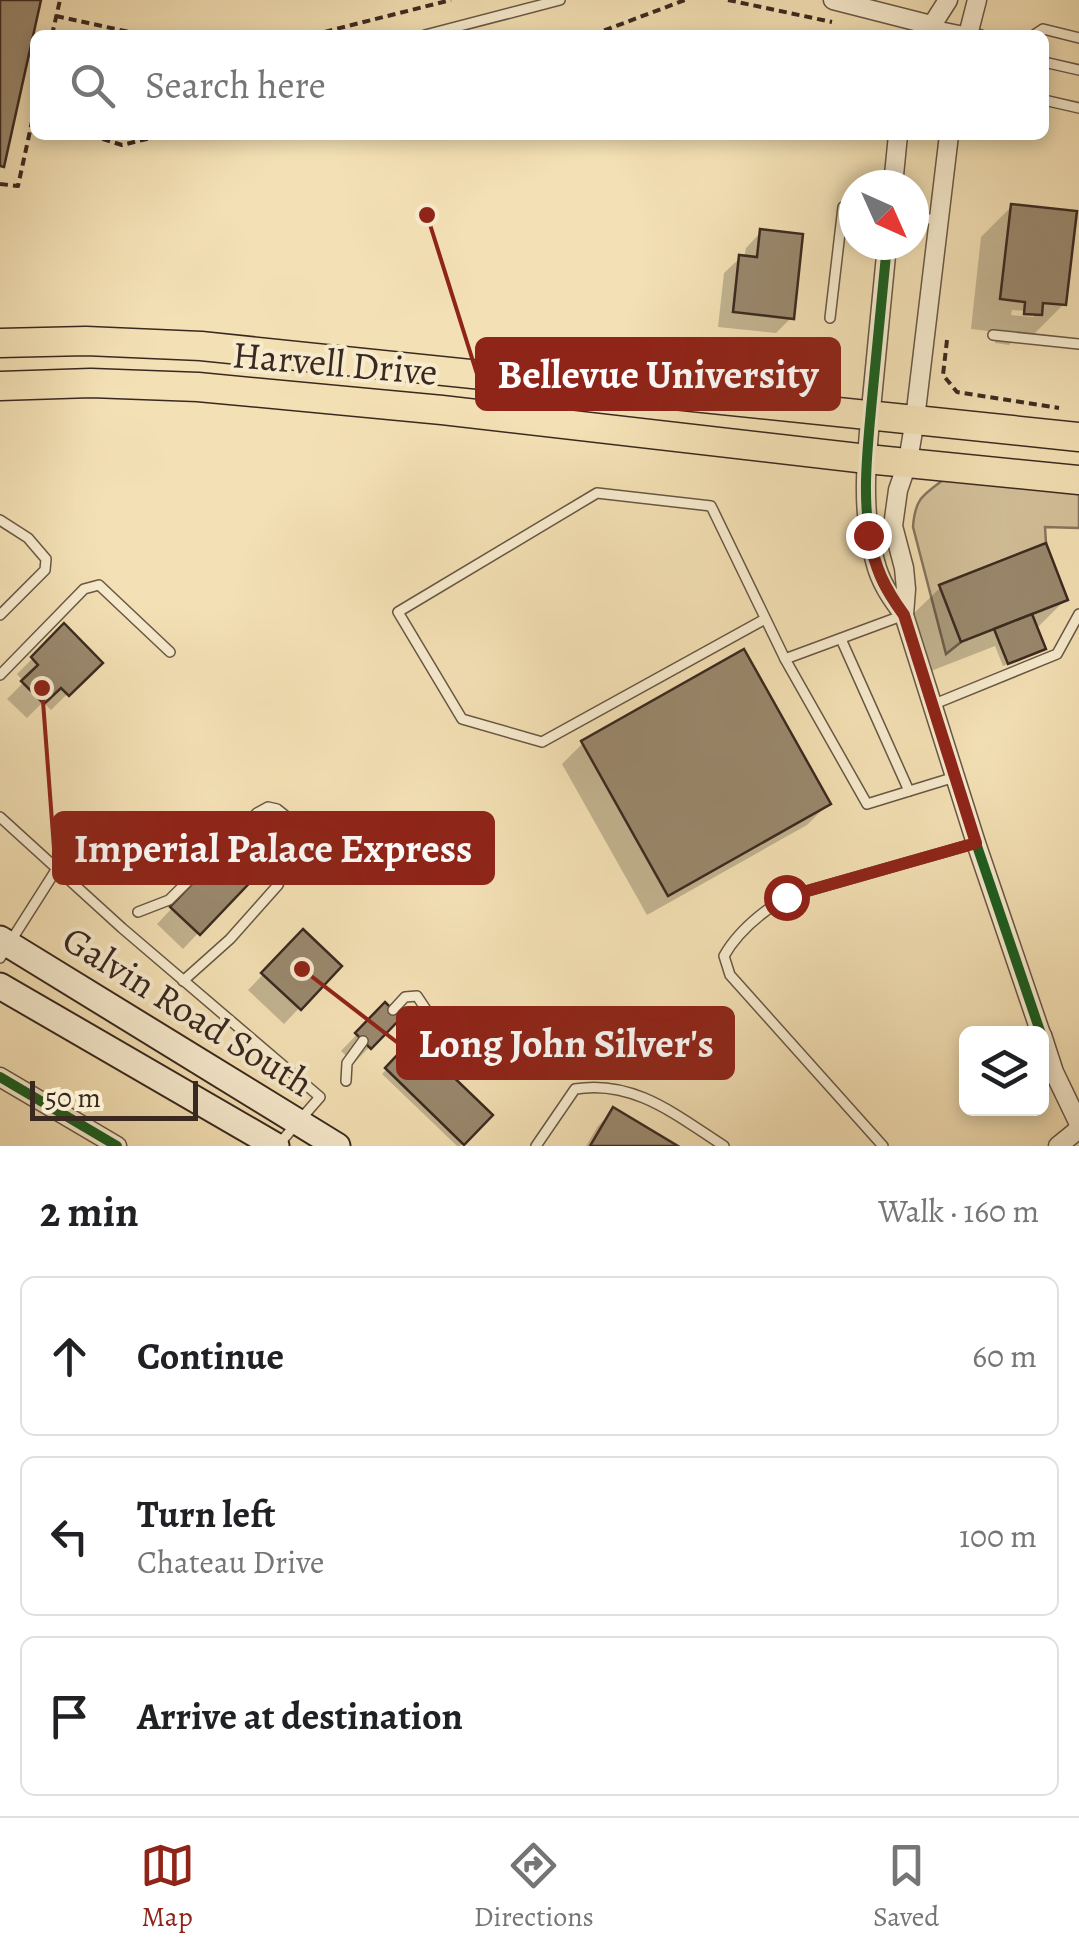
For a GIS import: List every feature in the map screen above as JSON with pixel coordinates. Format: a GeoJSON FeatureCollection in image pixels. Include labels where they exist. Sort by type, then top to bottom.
{"type":"FeatureCollection","features":[{"type":"Feature","properties":{"kind":"main road","name":"Harvell Drive"},"geometry":{"type":"LineString","coordinates":[[0,343],[201,346],[1079,437]]}},
{"type":"Feature","properties":{"kind":"main road","name":"Harvell Drive"},"geometry":{"type":"LineString","coordinates":[[0,386],[91,383],[198,388],[442,410],[1079,480]]}},
{"type":"Feature","properties":{"kind":"main road","name":"Galvin Road South"},"geometry":{"type":"LineString","coordinates":[[3,947],[337,1146]]}},
{"type":"Feature","properties":{"kind":"main road","name":"Galvin Road South"},"geometry":{"type":"LineString","coordinates":[[0,986],[277,1146]]}},
{"type":"Feature","properties":{"kind":"street"},"geometry":{"type":"LineString","coordinates":[[834,0],[928,30],[948,0]]}},
{"type":"Feature","properties":{"kind":"street"},"geometry":{"type":"LineString","coordinates":[[974,30],[978,0]]}},
{"type":"Feature","properties":{"kind":"street"},"geometry":{"type":"LineString","coordinates":[[894,170],[898,140]]}},
{"type":"Feature","properties":{"kind":"street"},"geometry":{"type":"LineString","coordinates":[[904,615],[904,568],[893,526],[915,419],[948,140]]}},
{"type":"Feature","properties":{"kind":"street"},"geometry":{"type":"LineString","coordinates":[[886,260],[864,508],[875,563],[884,588],[904,615],[1038,1026]]}},
{"type":"Feature","properties":{"kind":"street"},"geometry":{"type":"LineString","coordinates":[[1049,1057],[1079,1126],[1058,1146]]}},
{"type":"Feature","properties":{"kind":"street"},"geometry":{"type":"LineString","coordinates":[[0,1077],[117,1146]]}},
{"type":"Feature","properties":{"kind":"lane"},"geometry":{"type":"LineString","coordinates":[[443,30],[560,0]]}},
{"type":"Feature","properties":{"kind":"lane"},"geometry":{"type":"LineString","coordinates":[[1049,31],[1079,38]]}},
{"type":"Feature","properties":{"kind":"lane"},"geometry":{"type":"LineString","coordinates":[[1049,63],[1079,70]]}},
{"type":"Feature","properties":{"kind":"lane"},"geometry":{"type":"LineString","coordinates":[[1049,101],[1079,108]]}},
{"type":"Feature","properties":{"kind":"lane"},"geometry":{"type":"LineString","coordinates":[[929,219],[938,220]]}},
{"type":"Feature","properties":{"kind":"lane"},"geometry":{"type":"LineString","coordinates":[[830,318],[839,241]]}},
{"type":"Feature","properties":{"kind":"lane"},"geometry":{"type":"LineString","coordinates":[[993,335],[1079,344]]}},
{"type":"Feature","properties":{"kind":"lane"},"geometry":{"type":"LineString","coordinates":[[765,619],[542,742],[462,719],[398,612],[597,492],[711,506],[785,659],[866,804],[954,777]]}},
{"type":"Feature","properties":{"kind":"lane"},"geometry":{"type":"LineString","coordinates":[[0,520],[28,538],[46,559],[45,570],[0,615]]}},
{"type":"Feature","properties":{"kind":"lane"},"geometry":{"type":"LineString","coordinates":[[0,675],[84,589],[99,585],[170,652]]}},
{"type":"Feature","properties":{"kind":"lane"},"geometry":{"type":"LineString","coordinates":[[932,705],[1057,654],[1079,614]]}},
{"type":"Feature","properties":{"kind":"lane"},"geometry":{"type":"LineString","coordinates":[[785,659],[904,615]]}},
{"type":"Feature","properties":{"kind":"lane"},"geometry":{"type":"LineString","coordinates":[[840,639],[909,791]]}},
{"type":"Feature","properties":{"kind":"lane"},"geometry":{"type":"LineString","coordinates":[[138,912],[169,900],[258,813],[268,807],[287,817],[290,854],[278,885],[230,939],[184,981]]}},
{"type":"Feature","properties":{"kind":"lane"},"geometry":{"type":"LineString","coordinates":[[0,817],[320,1098],[277,1146]]}},
{"type":"Feature","properties":{"kind":"lane"},"geometry":{"type":"LineString","coordinates":[[883,1146],[730,975],[724,956],[760,914],[786,897],[976,843]]}},
{"type":"Feature","properties":{"kind":"lane"},"geometry":{"type":"LineString","coordinates":[[3,947],[56,870]]}},
{"type":"Feature","properties":{"kind":"lane"},"geometry":{"type":"LineString","coordinates":[[393,1010],[405,997],[417,996],[428,1010]]}},
{"type":"Feature","properties":{"kind":"lane"},"geometry":{"type":"LineString","coordinates":[[346,1081],[347,1063],[363,1041]]}},
{"type":"Feature","properties":{"kind":"lane"},"geometry":{"type":"LineString","coordinates":[[536,1146],[575,1089],[597,1085],[643,1096],[724,1146]]}},
{"type":"Feature","properties":{"kind":"path"},"geometry":{"type":"LineString","coordinates":[[53,30],[60,0]]}},
{"type":"Feature","properties":{"kind":"path"},"geometry":{"type":"LineString","coordinates":[[332,30],[451,0]]}},
{"type":"Feature","properties":{"kind":"path"},"geometry":{"type":"LineString","coordinates":[[605,30],[685,0]]}},
{"type":"Feature","properties":{"kind":"path"},"geometry":{"type":"LineString","coordinates":[[728,0],[831,22]]}},
{"type":"Feature","properties":{"kind":"path"},"geometry":{"type":"LineString","coordinates":[[56,16],[120,30]]}},
{"type":"Feature","properties":{"kind":"path"},"geometry":{"type":"LineString","coordinates":[[0,184],[18,186],[30,137]]}},
{"type":"Feature","properties":{"kind":"path"},"geometry":{"type":"LineString","coordinates":[[106,140],[122,145],[142,140]]}},
{"type":"Feature","properties":{"kind":"path"},"geometry":{"type":"LineString","coordinates":[[947,338],[944,374],[957,392],[1060,408]]}},
{"type":"Feature","properties":{"kind":"shaded area"},"geometry":{"type":"Polygon","coordinates":[[[943,480],[1079,492],[1079,528],[1045,527],[1046,543],[940,585],[961,642],[946,654],[913,527],[920,499],[943,480]]]}},
{"type":"Feature","properties":{"kind":"building"},"geometry":{"type":"Polygon","coordinates":[[[0,0],[41,0],[34,30],[30,30],[30,50],[4,167],[0,166],[0,0]]]}},
{"type":"Feature","properties":{"kind":"building"},"geometry":{"type":"Polygon","coordinates":[[[1011,204],[1077,211],[1066,305],[1043,303],[1042,315],[1024,314],[1025,302],[1000,299],[1011,204]]]}},
{"type":"Feature","properties":{"kind":"building"},"geometry":{"type":"Polygon","coordinates":[[[760,229],[803,234],[794,319],[733,312],[739,255],[757,257],[760,229]]]}},
{"type":"Feature","properties":{"kind":"building"},"geometry":{"type":"Polygon","coordinates":[[[1046,543],[1068,600],[961,642],[939,585],[1046,543]]]}},
{"type":"Feature","properties":{"kind":"building"},"geometry":{"type":"Polygon","coordinates":[[[1032,614],[1046,649],[1008,664],[994,629],[1032,614]]]}},
{"type":"Feature","properties":{"kind":"building"},"geometry":{"type":"Polygon","coordinates":[[[64,623],[103,663],[69,696],[61,688],[44,704],[21,681],[38,665],[31,657],[64,623]]]}},
{"type":"Feature","properties":{"kind":"building"},"geometry":{"type":"Polygon","coordinates":[[[744,649],[831,804],[668,896],[581,741],[744,649]]]}},
{"type":"Feature","properties":{"kind":"building"},"geometry":{"type":"Polygon","coordinates":[[[231,843],[261,871],[200,935],[170,907],[231,843]]]}},
{"type":"Feature","properties":{"kind":"building"},"geometry":{"type":"Polygon","coordinates":[[[303,929],[342,966],[301,1010],[261,973],[303,929]]]}},
{"type":"Feature","properties":{"kind":"building"},"geometry":{"type":"Polygon","coordinates":[[[385,1002],[401,1018],[371,1049],[355,1033],[385,1002]]]}},
{"type":"Feature","properties":{"kind":"building"},"geometry":{"type":"Polygon","coordinates":[[[413,1038],[493,1115],[464,1145],[385,1068],[413,1038]]]}},
{"type":"Feature","properties":{"kind":"building"},"geometry":{"type":"Polygon","coordinates":[[[613,1107],[678,1146],[590,1146],[613,1107]]]}},
{"type":"Feature","properties":{"kind":"cycle path"},"geometry":{"type":"LineString","coordinates":[[886,260],[867,460],[870,541],[883,583],[904,615],[1038,1026]]}},
{"type":"Feature","properties":{"kind":"cycle path"},"geometry":{"type":"LineString","coordinates":[[0,1077],[117,1146]]}},
{"type":"Feature","properties":{"kind":"place","name":"Bellevue University"},"geometry":{"type":"Point","coordinates":[427,215]}},
{"type":"Feature","properties":{"kind":"place","name":"Imperial Palace Express"},"geometry":{"type":"Point","coordinates":[42,688]}},
{"type":"Feature","properties":{"kind":"place","name":"Long John Silver's"},"geometry":{"type":"Point","coordinates":[302,969]}},
{"type":"Feature","properties":{"kind":"route"},"geometry":{"type":"LineString","coordinates":[[786,897],[976,843],[904,615],[884,588],[868,535]]}}]}
